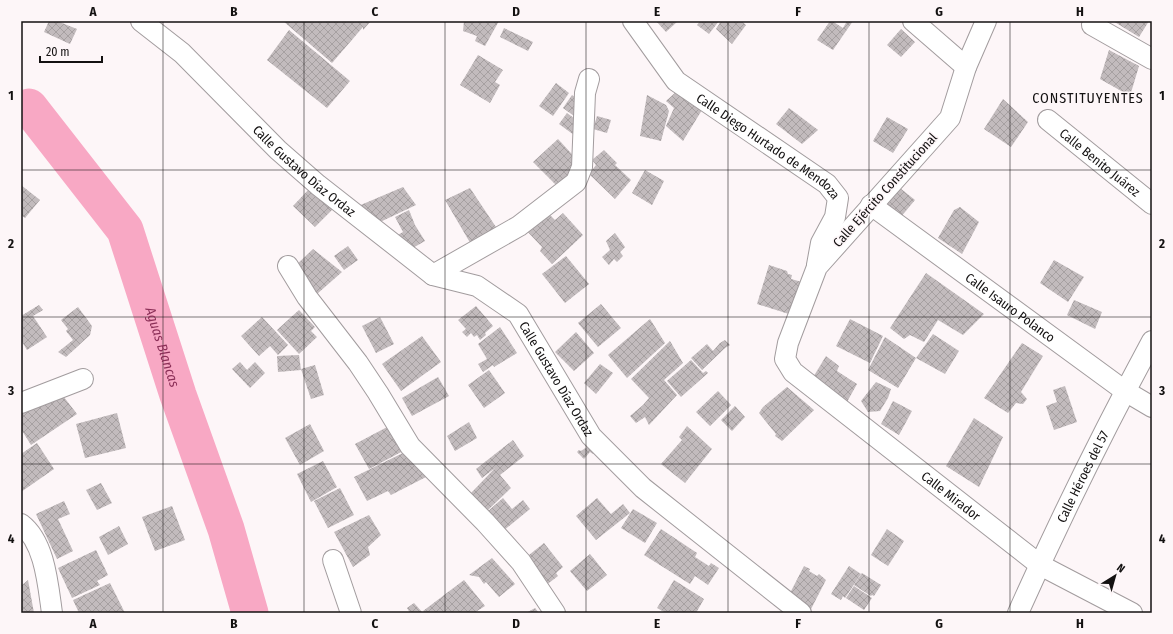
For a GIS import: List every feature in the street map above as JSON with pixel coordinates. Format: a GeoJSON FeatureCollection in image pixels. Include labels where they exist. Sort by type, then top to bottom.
{"type":"FeatureCollection","features":[{"type":"Feature","properties":{"kind":"street","name":"Calle Gustavo Díaz Ordaz"},"geometry":{"type":"LineString","coordinates":[[142,21],[182,53],[278,150],[318,185],[433,275],[477,286],[518,314],[591,436],[643,488],[801,613]]}},
{"type":"Feature","properties":{"kind":"street","name":"Calle Diego Hurtado de Mendoza"},"geometry":{"type":"LineString","coordinates":[[633,21],[676,81],[827,184],[838,198],[835,217],[821,243],[817,266]]}},
{"type":"Feature","properties":{"kind":"street"},"geometry":{"type":"LineString","coordinates":[[913,21],[966,67]]}},
{"type":"Feature","properties":{"kind":"street","name":"Calle Ejército Constitucional"},"geometry":{"type":"LineString","coordinates":[[785,359],[788,343],[817,266],[950,118],[966,67],[986,21]]}},
{"type":"Feature","properties":{"kind":"street"},"geometry":{"type":"LineString","coordinates":[[1092,25],[1152,59]]}},
{"type":"Feature","properties":{"kind":"street"},"geometry":{"type":"LineString","coordinates":[[433,275],[519,226],[576,182],[582,167],[585,93],[589,79]]}},
{"type":"Feature","properties":{"kind":"street","name":"Calle Benito Juárez"},"geometry":{"type":"LineString","coordinates":[[1048,120],[1152,204]]}},
{"type":"Feature","properties":{"kind":"street","name":"Calle Isauro Polanco"},"geometry":{"type":"LineString","coordinates":[[871,205],[1125,391],[1152,407]]}},
{"type":"Feature","properties":{"kind":"street"},"geometry":{"type":"LineString","coordinates":[[288,266],[308,297],[358,363],[410,446],[485,522],[521,562],[555,613]]}},
{"type":"Feature","properties":{"kind":"street","name":"Calle Héroes del 57"},"geometry":{"type":"LineString","coordinates":[[1018,613],[1125,391],[1152,341]]}},
{"type":"Feature","properties":{"kind":"street","name":"Calle Mirador"},"geometry":{"type":"LineString","coordinates":[[785,359],[793,372],[1040,565],[1132,613]]}},
{"type":"Feature","properties":{"kind":"street"},"geometry":{"type":"LineString","coordinates":[[21,403],[83,379]]}},
{"type":"Feature","properties":{"kind":"street"},"geometry":{"type":"LineString","coordinates":[[21,524],[27,528],[38,547],[48,577],[52,613]]}},
{"type":"Feature","properties":{"kind":"street"},"geometry":{"type":"LineString","coordinates":[[333,560],[351,613]]}},
{"type":"Feature","properties":{"kind":"building"},"geometry":{"type":"Polygon","coordinates":[[[49,21],[57,21],[77,29],[70,44],[44,32],[49,21]]]}},
{"type":"Feature","properties":{"kind":"building"},"geometry":{"type":"Polygon","coordinates":[[[283,21],[371,21],[363,30],[363,27],[332,63],[283,21]]]}},
{"type":"Feature","properties":{"kind":"building"},"geometry":{"type":"Polygon","coordinates":[[[464,21],[499,21],[485,46],[475,41],[477,36],[463,31],[464,21]]]}},
{"type":"Feature","properties":{"kind":"building"},"geometry":{"type":"Polygon","coordinates":[[[656,21],[678,21],[666,32],[656,21]]]}},
{"type":"Feature","properties":{"kind":"building"},"geometry":{"type":"Polygon","coordinates":[[[700,21],[719,21],[709,34],[697,25],[700,21]]]}},
{"type":"Feature","properties":{"kind":"building"},"geometry":{"type":"Polygon","coordinates":[[[721,21],[741,21],[746,25],[732,44],[716,29],[721,21]]]}},
{"type":"Feature","properties":{"kind":"building"},"geometry":{"type":"Polygon","coordinates":[[[830,21],[843,28],[847,21],[853,21],[833,50],[817,40],[830,21]]]}},
{"type":"Feature","properties":{"kind":"building"},"geometry":{"type":"Polygon","coordinates":[[[1113,21],[1149,21],[1139,37],[1113,21]]]}},
{"type":"Feature","properties":{"kind":"building"},"geometry":{"type":"Polygon","coordinates":[[[504,28],[533,42],[528,51],[500,37],[504,28]]]}},
{"type":"Feature","properties":{"kind":"building"},"geometry":{"type":"Polygon","coordinates":[[[901,29],[915,42],[901,57],[887,45],[901,29]]]}},
{"type":"Feature","properties":{"kind":"building"},"geometry":{"type":"Polygon","coordinates":[[[289,30],[350,81],[327,108],[267,60],[289,30]]]}},
{"type":"Feature","properties":{"kind":"building"},"geometry":{"type":"Polygon","coordinates":[[[1109,50],[1139,66],[1130,96],[1100,79],[1109,50]]]}},
{"type":"Feature","properties":{"kind":"building"},"geometry":{"type":"Polygon","coordinates":[[[478,55],[503,70],[495,82],[500,85],[490,103],[460,85],[478,55]]]}},
{"type":"Feature","properties":{"kind":"building"},"geometry":{"type":"Polygon","coordinates":[[[556,83],[569,93],[553,116],[539,106],[556,83]]]}},
{"type":"Feature","properties":{"kind":"building"},"geometry":{"type":"Polygon","coordinates":[[[677,91],[702,110],[683,141],[666,126],[674,108],[666,101],[677,91]]]}},
{"type":"Feature","properties":{"kind":"building"},"geometry":{"type":"Polygon","coordinates":[[[572,95],[583,103],[574,116],[563,108],[572,95]]]}},
{"type":"Feature","properties":{"kind":"building"},"geometry":{"type":"Polygon","coordinates":[[[647,95],[666,105],[669,111],[661,141],[640,136],[647,95]]]}},
{"type":"Feature","properties":{"kind":"building"},"geometry":{"type":"Polygon","coordinates":[[[1003,99],[1028,122],[1011,147],[984,129],[1003,99]]]}},
{"type":"Feature","properties":{"kind":"building"},"geometry":{"type":"Polygon","coordinates":[[[789,108],[818,130],[802,144],[776,124],[789,108]]]}},
{"type":"Feature","properties":{"kind":"building"},"geometry":{"type":"Polygon","coordinates":[[[567,113],[582,124],[574,135],[559,124],[567,113]]]}},
{"type":"Feature","properties":{"kind":"building"},"geometry":{"type":"Polygon","coordinates":[[[597,116],[611,120],[607,133],[593,129],[597,116]]]}},
{"type":"Feature","properties":{"kind":"building"},"geometry":{"type":"Polygon","coordinates":[[[887,117],[908,129],[893,153],[873,141],[887,117]]]}},
{"type":"Feature","properties":{"kind":"building"},"geometry":{"type":"Polygon","coordinates":[[[558,139],[582,165],[558,187],[533,162],[558,139]]]}},
{"type":"Feature","properties":{"kind":"building"},"geometry":{"type":"Polygon","coordinates":[[[604,150],[617,163],[615,165],[631,180],[615,199],[589,174],[596,165],[592,160],[604,150]]]}},
{"type":"Feature","properties":{"kind":"building"},"geometry":{"type":"Polygon","coordinates":[[[645,170],[664,181],[652,205],[632,193],[645,170]]]}},
{"type":"Feature","properties":{"kind":"building"},"geometry":{"type":"Polygon","coordinates":[[[21,185],[40,200],[25,218],[21,215],[21,185]]]}},
{"type":"Feature","properties":{"kind":"building"},"geometry":{"type":"Polygon","coordinates":[[[403,187],[416,205],[378,223],[356,207],[403,187]]]}},
{"type":"Feature","properties":{"kind":"building"},"geometry":{"type":"Polygon","coordinates":[[[310,188],[333,209],[315,227],[293,206],[310,188]]]}},
{"type":"Feature","properties":{"kind":"building"},"geometry":{"type":"Polygon","coordinates":[[[470,188],[498,230],[472,246],[445,200],[470,188]]]}},
{"type":"Feature","properties":{"kind":"building"},"geometry":{"type":"Polygon","coordinates":[[[900,188],[915,200],[900,218],[886,205],[900,188]]]}},
{"type":"Feature","properties":{"kind":"building"},"geometry":{"type":"Polygon","coordinates":[[[960,207],[979,222],[962,254],[938,238],[954,210],[960,207]]]}},
{"type":"Feature","properties":{"kind":"building"},"geometry":{"type":"Polygon","coordinates":[[[544,209],[555,220],[563,213],[583,235],[552,264],[540,251],[542,247],[523,227],[544,209]]]}},
{"type":"Feature","properties":{"kind":"building"},"geometry":{"type":"Polygon","coordinates":[[[409,210],[415,225],[425,241],[411,249],[396,236],[403,232],[395,217],[409,210]]]}},
{"type":"Feature","properties":{"kind":"building"},"geometry":{"type":"Polygon","coordinates":[[[615,233],[625,247],[620,252],[623,256],[617,262],[614,259],[609,265],[602,257],[610,250],[606,241],[615,233]]]}},
{"type":"Feature","properties":{"kind":"building"},"geometry":{"type":"Polygon","coordinates":[[[348,246],[358,260],[344,270],[334,256],[348,246]]]}},
{"type":"Feature","properties":{"kind":"building"},"geometry":{"type":"Polygon","coordinates":[[[313,249],[342,272],[317,294],[294,267],[313,249]]]}},
{"type":"Feature","properties":{"kind":"building"},"geometry":{"type":"Polygon","coordinates":[[[566,256],[589,284],[565,303],[542,274],[566,256]]]}},
{"type":"Feature","properties":{"kind":"building"},"geometry":{"type":"Polygon","coordinates":[[[1054,260],[1084,277],[1068,302],[1040,283],[1054,260]]]}},
{"type":"Feature","properties":{"kind":"building"},"geometry":{"type":"Polygon","coordinates":[[[769,265],[787,271],[788,274],[792,275],[791,279],[802,282],[792,315],[757,304],[769,265]]]}},
{"type":"Feature","properties":{"kind":"building"},"geometry":{"type":"Polygon","coordinates":[[[926,273],[984,314],[963,335],[938,320],[924,342],[910,335],[904,339],[890,328],[926,273]]]}},
{"type":"Feature","properties":{"kind":"building"},"geometry":{"type":"Polygon","coordinates":[[[1074,300],[1102,312],[1095,329],[1067,315],[1074,300]]]}},
{"type":"Feature","properties":{"kind":"building"},"geometry":{"type":"Polygon","coordinates":[[[601,304],[621,328],[598,347],[578,323],[601,304]]]}},
{"type":"Feature","properties":{"kind":"building"},"geometry":{"type":"Polygon","coordinates":[[[39,305],[43,310],[33,316],[47,337],[27,350],[21,340],[21,316],[39,305]]]}},
{"type":"Feature","properties":{"kind":"building"},"geometry":{"type":"Polygon","coordinates":[[[476,306],[493,326],[480,340],[477,335],[474,337],[471,333],[467,337],[462,332],[466,329],[458,320],[476,306]]]}},
{"type":"Feature","properties":{"kind":"building"},"geometry":{"type":"Polygon","coordinates":[[[78,307],[92,326],[90,335],[66,357],[58,352],[73,340],[66,331],[68,329],[61,320],[78,307]]]}},
{"type":"Feature","properties":{"kind":"building"},"geometry":{"type":"Polygon","coordinates":[[[299,310],[315,327],[311,331],[317,337],[299,354],[277,330],[299,310]]]}},
{"type":"Feature","properties":{"kind":"building"},"geometry":{"type":"Polygon","coordinates":[[[262,317],[288,345],[278,355],[270,346],[259,356],[241,336],[262,317]]]}},
{"type":"Feature","properties":{"kind":"building"},"geometry":{"type":"Polygon","coordinates":[[[380,317],[394,344],[376,353],[362,326],[380,317]]]}},
{"type":"Feature","properties":{"kind":"building"},"geometry":{"type":"Polygon","coordinates":[[[650,319],[665,343],[627,378],[608,355],[650,319]]]}},
{"type":"Feature","properties":{"kind":"building"},"geometry":{"type":"Polygon","coordinates":[[[850,319],[883,336],[870,363],[836,346],[850,319]]]}},
{"type":"Feature","properties":{"kind":"building"},"geometry":{"type":"Polygon","coordinates":[[[500,327],[517,353],[494,367],[493,365],[483,372],[478,364],[487,359],[478,344],[500,327]]]}},
{"type":"Feature","properties":{"kind":"building"},"geometry":{"type":"Polygon","coordinates":[[[576,332],[594,353],[574,371],[555,352],[576,332]]]}},
{"type":"Feature","properties":{"kind":"building"},"geometry":{"type":"Polygon","coordinates":[[[933,334],[959,351],[945,374],[916,358],[933,334]]]}},
{"type":"Feature","properties":{"kind":"building"},"geometry":{"type":"Polygon","coordinates":[[[422,336],[441,362],[401,391],[382,364],[422,336]]]}},
{"type":"Feature","properties":{"kind":"building"},"geometry":{"type":"Polygon","coordinates":[[[885,337],[916,358],[898,388],[868,370],[885,337]]]}},
{"type":"Feature","properties":{"kind":"building"},"geometry":{"type":"Polygon","coordinates":[[[725,340],[730,345],[702,370],[691,358],[707,344],[713,351],[725,340]]]}},
{"type":"Feature","properties":{"kind":"building"},"geometry":{"type":"Polygon","coordinates":[[[670,341],[683,363],[664,380],[677,395],[649,425],[645,417],[636,423],[630,416],[649,398],[631,379],[670,341]]]}},
{"type":"Feature","properties":{"kind":"building"},"geometry":{"type":"Polygon","coordinates":[[[1022,343],[1043,356],[1021,392],[1027,399],[1023,404],[1016,403],[1008,413],[984,398],[1022,343]]]}},
{"type":"Feature","properties":{"kind":"building"},"geometry":{"type":"Polygon","coordinates":[[[299,355],[301,370],[278,372],[277,356],[299,355]]]}},
{"type":"Feature","properties":{"kind":"building"},"geometry":{"type":"Polygon","coordinates":[[[826,356],[839,366],[837,371],[857,384],[847,402],[812,379],[826,356]]]}},
{"type":"Feature","properties":{"kind":"building"},"geometry":{"type":"Polygon","coordinates":[[[691,360],[703,373],[706,371],[708,373],[681,397],[667,381],[691,360]]]}},
{"type":"Feature","properties":{"kind":"building"},"geometry":{"type":"Polygon","coordinates":[[[240,362],[247,370],[255,362],[265,373],[250,388],[232,369],[240,362]]]}},
{"type":"Feature","properties":{"kind":"building"},"geometry":{"type":"Polygon","coordinates":[[[600,364],[613,373],[596,394],[584,383],[600,364]]]}},
{"type":"Feature","properties":{"kind":"building"},"geometry":{"type":"Polygon","coordinates":[[[315,365],[324,395],[311,399],[301,369],[315,365]]]}},
{"type":"Feature","properties":{"kind":"building"},"geometry":{"type":"Polygon","coordinates":[[[489,370],[505,393],[484,408],[468,385],[489,370]]]}},
{"type":"Feature","properties":{"kind":"building"},"geometry":{"type":"Polygon","coordinates":[[[438,377],[449,396],[412,416],[402,398],[438,377]]]}},
{"type":"Feature","properties":{"kind":"building"},"geometry":{"type":"Polygon","coordinates":[[[876,382],[891,389],[888,398],[880,411],[868,412],[861,401],[876,382]]]}},
{"type":"Feature","properties":{"kind":"building"},"geometry":{"type":"Polygon","coordinates":[[[1065,386],[1077,422],[1054,430],[1046,406],[1057,402],[1053,390],[1065,386]]]}},
{"type":"Feature","properties":{"kind":"building"},"geometry":{"type":"Polygon","coordinates":[[[787,387],[814,410],[782,441],[775,436],[776,434],[759,413],[763,407],[787,387]]]}},
{"type":"Feature","properties":{"kind":"building"},"geometry":{"type":"Polygon","coordinates":[[[718,391],[731,405],[710,426],[696,412],[718,391]]]}},
{"type":"Feature","properties":{"kind":"building"},"geometry":{"type":"Polygon","coordinates":[[[60,392],[77,414],[31,445],[21,429],[21,408],[60,392]]]}},
{"type":"Feature","properties":{"kind":"building"},"geometry":{"type":"Polygon","coordinates":[[[893,401],[912,411],[899,435],[881,424],[893,401]]]}},
{"type":"Feature","properties":{"kind":"building"},"geometry":{"type":"Polygon","coordinates":[[[735,406],[745,417],[732,431],[721,420],[735,406]]]}},
{"type":"Feature","properties":{"kind":"building"},"geometry":{"type":"Polygon","coordinates":[[[117,413],[126,448],[85,458],[76,424],[117,413]]]}},
{"type":"Feature","properties":{"kind":"building"},"geometry":{"type":"Polygon","coordinates":[[[974,418],[1003,437],[979,487],[946,466],[974,418]]]}},
{"type":"Feature","properties":{"kind":"building"},"geometry":{"type":"Polygon","coordinates":[[[469,422],[477,438],[455,451],[447,436],[469,422]]]}},
{"type":"Feature","properties":{"kind":"building"},"geometry":{"type":"Polygon","coordinates":[[[310,424],[324,451],[300,465],[285,438],[310,424]]]}},
{"type":"Feature","properties":{"kind":"building"},"geometry":{"type":"Polygon","coordinates":[[[391,425],[405,450],[369,469],[355,444],[391,425]]]}},
{"type":"Feature","properties":{"kind":"building"},"geometry":{"type":"Polygon","coordinates":[[[687,426],[712,449],[685,483],[661,464],[682,440],[679,437],[687,426]]]}},
{"type":"Feature","properties":{"kind":"building"},"geometry":{"type":"Polygon","coordinates":[[[591,439],[600,448],[593,454],[590,452],[584,459],[577,452],[587,447],[585,444],[591,439]]]}},
{"type":"Feature","properties":{"kind":"building"},"geometry":{"type":"Polygon","coordinates":[[[513,440],[524,456],[500,475],[511,488],[488,510],[471,493],[495,468],[482,478],[476,469],[513,440]]]}},
{"type":"Feature","properties":{"kind":"building"},"geometry":{"type":"Polygon","coordinates":[[[37,443],[54,469],[21,492],[21,454],[37,443]]]}},
{"type":"Feature","properties":{"kind":"building"},"geometry":{"type":"Polygon","coordinates":[[[411,449],[426,477],[391,495],[388,491],[367,501],[354,477],[411,449]]]}},
{"type":"Feature","properties":{"kind":"building"},"geometry":{"type":"Polygon","coordinates":[[[323,461],[337,487],[311,502],[297,474],[323,461]]]}},
{"type":"Feature","properties":{"kind":"building"},"geometry":{"type":"Polygon","coordinates":[[[101,483],[112,503],[97,510],[86,490],[101,483]]]}},
{"type":"Feature","properties":{"kind":"building"},"geometry":{"type":"Polygon","coordinates":[[[340,488],[354,515],[328,528],[314,501],[340,488]]]}},
{"type":"Feature","properties":{"kind":"building"},"geometry":{"type":"Polygon","coordinates":[[[503,498],[512,509],[523,500],[530,509],[503,531],[487,512],[503,498]]]}},
{"type":"Feature","properties":{"kind":"building"},"geometry":{"type":"Polygon","coordinates":[[[597,498],[611,514],[623,504],[630,513],[596,540],[576,516],[597,498]]]}},
{"type":"Feature","properties":{"kind":"building"},"geometry":{"type":"Polygon","coordinates":[[[64,501],[70,514],[58,519],[73,551],[57,559],[36,514],[64,501]]]}},
{"type":"Feature","properties":{"kind":"building"},"geometry":{"type":"Polygon","coordinates":[[[172,506],[185,540],[155,551],[142,517],[172,506]]]}},
{"type":"Feature","properties":{"kind":"building"},"geometry":{"type":"Polygon","coordinates":[[[633,509],[657,523],[645,543],[621,528],[633,509]]]}},
{"type":"Feature","properties":{"kind":"building"},"geometry":{"type":"Polygon","coordinates":[[[369,515],[381,535],[368,547],[370,555],[353,567],[334,532],[369,515]]]}},
{"type":"Feature","properties":{"kind":"building"},"geometry":{"type":"Polygon","coordinates":[[[119,526],[128,544],[108,555],[99,537],[119,526]]]}},
{"type":"Feature","properties":{"kind":"building"},"geometry":{"type":"Polygon","coordinates":[[[661,529],[697,553],[695,557],[709,566],[711,563],[719,568],[708,585],[695,576],[690,584],[644,555],[661,529]]]}},
{"type":"Feature","properties":{"kind":"building"},"geometry":{"type":"Polygon","coordinates":[[[887,529],[904,541],[888,566],[871,555],[887,529]]]}},
{"type":"Feature","properties":{"kind":"building"},"geometry":{"type":"Polygon","coordinates":[[[544,543],[563,567],[556,573],[558,576],[545,586],[524,559],[544,543]]]}},
{"type":"Feature","properties":{"kind":"building"},"geometry":{"type":"Polygon","coordinates":[[[96,550],[108,575],[97,581],[100,585],[72,598],[58,568],[96,550]]]}},
{"type":"Feature","properties":{"kind":"building"},"geometry":{"type":"Polygon","coordinates":[[[590,554],[607,575],[587,591],[570,571],[590,554]]]}},
{"type":"Feature","properties":{"kind":"building"},"geometry":{"type":"Polygon","coordinates":[[[492,558],[515,584],[499,597],[486,582],[484,584],[479,577],[469,575],[492,558]]]}},
{"type":"Feature","properties":{"kind":"building"},"geometry":{"type":"Polygon","coordinates":[[[804,566],[810,569],[809,571],[817,576],[819,574],[826,580],[810,611],[789,595],[804,566]]]}},
{"type":"Feature","properties":{"kind":"building"},"geometry":{"type":"Polygon","coordinates":[[[849,566],[861,574],[845,598],[843,596],[841,600],[831,594],[849,566]]]}},
{"type":"Feature","properties":{"kind":"building"},"geometry":{"type":"Polygon","coordinates":[[[862,573],[881,585],[874,596],[871,596],[854,585],[862,573]]]}},
{"type":"Feature","properties":{"kind":"building"},"geometry":{"type":"Polygon","coordinates":[[[28,580],[34,613],[25,613],[21,609],[21,586],[28,580]]]}},
{"type":"Feature","properties":{"kind":"building"},"geometry":{"type":"Polygon","coordinates":[[[464,580],[485,606],[474,613],[425,613],[423,611],[464,580]]]}},
{"type":"Feature","properties":{"kind":"building"},"geometry":{"type":"Polygon","coordinates":[[[674,580],[704,599],[696,613],[666,613],[657,608],[674,580]]]}},
{"type":"Feature","properties":{"kind":"building"},"geometry":{"type":"Polygon","coordinates":[[[110,583],[125,613],[79,613],[73,600],[110,583]]]}},
{"type":"Feature","properties":{"kind":"building"},"geometry":{"type":"Polygon","coordinates":[[[854,586],[872,598],[864,610],[846,598],[854,586]]]}},
{"type":"Feature","properties":{"kind":"building"},"geometry":{"type":"Polygon","coordinates":[[[414,603],[423,613],[410,613],[407,608],[414,603]]]}},
{"type":"Feature","properties":{"kind":"building"},"geometry":{"type":"Polygon","coordinates":[[[535,608],[539,613],[526,613],[535,608]]]}},
{"type":"Feature","properties":{"kind":"waterway","name":"Aguas Blancas"},"geometry":{"type":"LineString","coordinates":[[29,107],[125,230],[178,395],[226,529],[250,613]]}},
{"type":"Feature","properties":{"kind":"district","name":"CONSTITUYENTES"},"geometry":{"type":"Point","coordinates":[1088,98]}}]}
